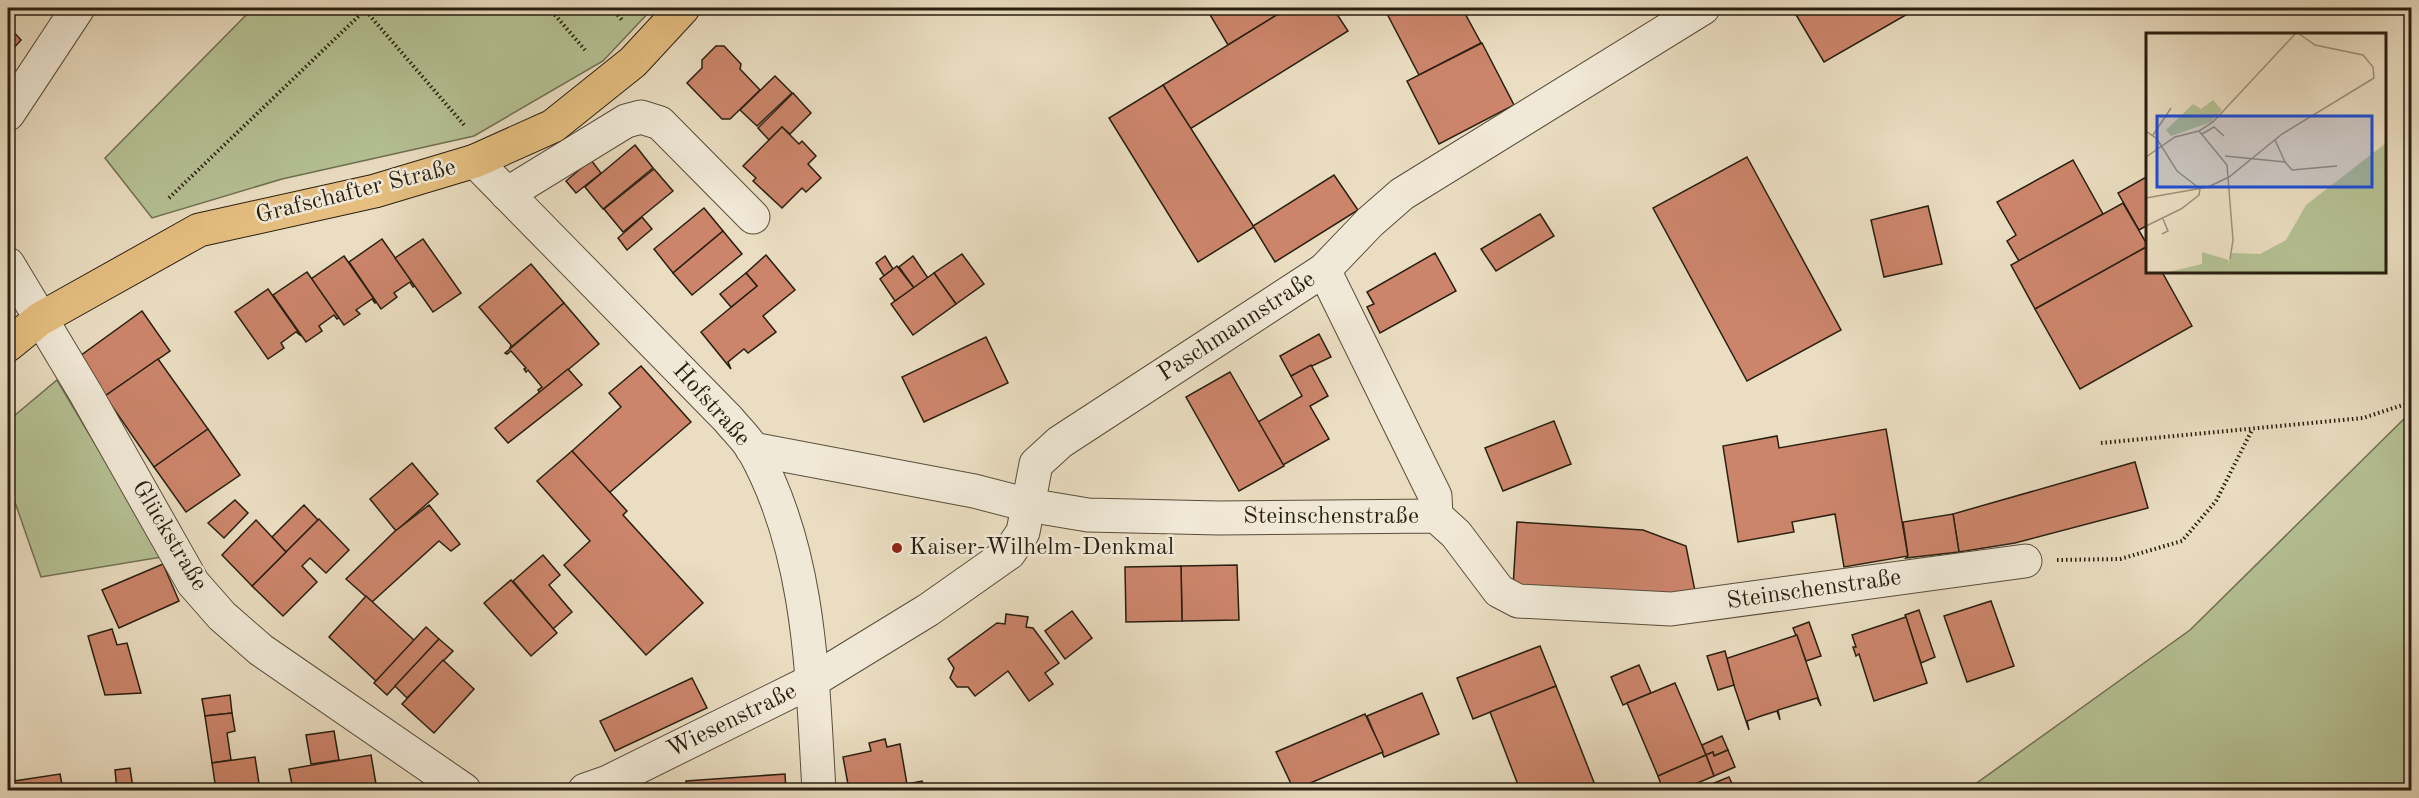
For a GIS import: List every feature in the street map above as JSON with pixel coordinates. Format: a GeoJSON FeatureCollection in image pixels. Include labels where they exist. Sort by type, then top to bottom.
{"type":"FeatureCollection","features":[{"type":"Feature","properties":{"kind":"main road","name":"Grafschafter Straße"},"geometry":{"type":"LineString","coordinates":[[8,345],[40,320],[199,230],[375,191],[475,161],[553,126],[633,62],[683,8]]}},
{"type":"Feature","properties":{"kind":"street"},"geometry":{"type":"LineString","coordinates":[[8,114],[78,8]]}},
{"type":"Feature","properties":{"kind":"street","name":"Paschmannstraße"},"geometry":{"type":"LineString","coordinates":[[1028,505],[1036,464],[1060,442],[1324,270],[1370,222],[1402,194],[1703,8]]}},
{"type":"Feature","properties":{"kind":"street"},"geometry":{"type":"LineString","coordinates":[[507,194],[626,121],[641,117],[660,123],[753,217]]}},
{"type":"Feature","properties":{"kind":"street","name":"Hofstraße"},"geometry":{"type":"LineString","coordinates":[[475,161],[728,419],[752,449],[770,484],[792,543],[803,602],[813,681],[819,790]]}},
{"type":"Feature","properties":{"kind":"street","name":"Glückstraße"},"geometry":{"type":"LineString","coordinates":[[8,264],[86,394],[193,583],[215,608],[261,650],[464,790]]}},
{"type":"Feature","properties":{"kind":"street"},"geometry":{"type":"LineString","coordinates":[[1324,270],[1435,496],[1436,516]]}},
{"type":"Feature","properties":{"kind":"street"},"geometry":{"type":"LineString","coordinates":[[752,449],[974,491],[1028,505],[1023,532],[1009,553],[928,610],[813,681]]}},
{"type":"Feature","properties":{"kind":"street","name":"Steinschenstraße"},"geometry":{"type":"LineString","coordinates":[[1028,505],[1088,516],[1219,518],[1436,516],[1456,534],[1499,591],[1518,601],[1671,609],[2025,561]]}},
{"type":"Feature","properties":{"kind":"street","name":"Wiesenstraße"},"geometry":{"type":"LineString","coordinates":[[585,790],[608,782],[813,681]]}},
{"type":"Feature","properties":{"kind":"path"},"geometry":{"type":"LineString","coordinates":[[169,198],[365,8],[465,126]]}},
{"type":"Feature","properties":{"kind":"path"},"geometry":{"type":"LineString","coordinates":[[549,8],[585,50]]}},
{"type":"Feature","properties":{"kind":"path"},"geometry":{"type":"LineString","coordinates":[[612,8],[622,20]]}},
{"type":"Feature","properties":{"kind":"path"},"geometry":{"type":"LineString","coordinates":[[2101,443],[2363,418],[2412,402]]}},
{"type":"Feature","properties":{"kind":"path"},"geometry":{"type":"LineString","coordinates":[[2025,561],[2120,559],[2182,541],[2216,501],[2252,429]]}},
{"type":"Feature","properties":{"kind":"green space"},"geometry":{"type":"Polygon","coordinates":[[[253,8],[653,8],[603,61],[474,136],[282,179],[152,218],[105,158],[253,8]]]}},
{"type":"Feature","properties":{"kind":"green space"},"geometry":{"type":"Polygon","coordinates":[[[57,380],[162,557],[41,577],[8,482],[8,421],[57,380]]]}},
{"type":"Feature","properties":{"kind":"green space"},"geometry":{"type":"Polygon","coordinates":[[[2411,412],[2411,790],[1967,790],[2190,630],[2411,412]]]}},
{"type":"Feature","properties":{"kind":"building"},"geometry":{"type":"Polygon","coordinates":[[[1206,8],[1288,8],[1228,45],[1206,8]]]}},
{"type":"Feature","properties":{"kind":"building"},"geometry":{"type":"Polygon","coordinates":[[[1288,8],[1333,8],[1348,31],[1190,129],[1163,85],[1288,8]]]}},
{"type":"Feature","properties":{"kind":"building"},"geometry":{"type":"Polygon","coordinates":[[[1384,8],[1462,8],[1481,43],[1419,75],[1384,8]]]}},
{"type":"Feature","properties":{"kind":"building"},"geometry":{"type":"Polygon","coordinates":[[[1792,8],[1918,8],[1824,62],[1792,8]]]}},
{"type":"Feature","properties":{"kind":"building"},"geometry":{"type":"Polygon","coordinates":[[[8,26],[21,40],[8,54],[8,26]]]}},
{"type":"Feature","properties":{"kind":"building"},"geometry":{"type":"Polygon","coordinates":[[[1482,43],[1514,105],[1439,144],[1407,81],[1482,43]]]}},
{"type":"Feature","properties":{"kind":"building"},"geometry":{"type":"Polygon","coordinates":[[[716,46],[724,46],[741,64],[740,69],[760,90],[730,119],[722,119],[687,83],[702,68],[702,60],[716,46]]]}},
{"type":"Feature","properties":{"kind":"building"},"geometry":{"type":"Polygon","coordinates":[[[775,76],[792,93],[757,126],[740,110],[775,76]]]}},
{"type":"Feature","properties":{"kind":"building"},"geometry":{"type":"Polygon","coordinates":[[[1163,85],[1254,227],[1198,262],[1109,118],[1163,85]]]}},
{"type":"Feature","properties":{"kind":"building"},"geometry":{"type":"Polygon","coordinates":[[[793,93],[811,113],[790,134],[782,127],[769,140],[758,128],[793,93]]]}},
{"type":"Feature","properties":{"kind":"building"},"geometry":{"type":"Polygon","coordinates":[[[782,127],[799,144],[802,141],[816,156],[808,164],[821,178],[806,192],[802,188],[782,208],[753,181],[756,178],[743,166],[782,127]]]}},
{"type":"Feature","properties":{"kind":"building"},"geometry":{"type":"Polygon","coordinates":[[[635,145],[653,168],[603,209],[585,187],[635,145]]]}},
{"type":"Feature","properties":{"kind":"building"},"geometry":{"type":"Polygon","coordinates":[[[1747,157],[1841,330],[1747,381],[1653,208],[1747,157]]]}},
{"type":"Feature","properties":{"kind":"building"},"geometry":{"type":"Polygon","coordinates":[[[591,160],[601,173],[576,193],[566,181],[591,160]]]}},
{"type":"Feature","properties":{"kind":"building"},"geometry":{"type":"Polygon","coordinates":[[[2073,160],[2103,214],[2019,261],[2007,241],[2016,235],[1997,202],[2073,160]]]}},
{"type":"Feature","properties":{"kind":"building"},"geometry":{"type":"Polygon","coordinates":[[[654,169],[673,191],[623,232],[604,209],[654,169]]]}},
{"type":"Feature","properties":{"kind":"building"},"geometry":{"type":"Polygon","coordinates":[[[1334,175],[1358,210],[1275,262],[1253,226],[1334,175]]]}},
{"type":"Feature","properties":{"kind":"building"},"geometry":{"type":"Polygon","coordinates":[[[2146,177],[2146,226],[2139,230],[2118,193],[2146,177]]]}},
{"type":"Feature","properties":{"kind":"building"},"geometry":{"type":"Polygon","coordinates":[[[2123,203],[2146,243],[2146,247],[2035,309],[2011,265],[2123,203]]]}},
{"type":"Feature","properties":{"kind":"building"},"geometry":{"type":"Polygon","coordinates":[[[1928,206],[1942,264],[1884,277],[1871,220],[1928,206]]]}},
{"type":"Feature","properties":{"kind":"building"},"geometry":{"type":"Polygon","coordinates":[[[704,208],[723,231],[673,273],[654,249],[704,208]]]}},
{"type":"Feature","properties":{"kind":"building"},"geometry":{"type":"Polygon","coordinates":[[[1540,214],[1554,236],[1496,271],[1481,249],[1540,214]]]}},
{"type":"Feature","properties":{"kind":"building"},"geometry":{"type":"Polygon","coordinates":[[[642,217],[652,229],[627,250],[618,238],[642,217]]]}},
{"type":"Feature","properties":{"kind":"building"},"geometry":{"type":"Polygon","coordinates":[[[723,231],[742,254],[692,295],[673,273],[723,231]]]}},
{"type":"Feature","properties":{"kind":"building"},"geometry":{"type":"Polygon","coordinates":[[[382,239],[415,286],[413,287],[410,282],[394,293],[397,297],[381,309],[349,262],[382,239]]]}},
{"type":"Feature","properties":{"kind":"building"},"geometry":{"type":"Polygon","coordinates":[[[423,239],[461,293],[433,312],[395,258],[423,239]]]}},
{"type":"Feature","properties":{"kind":"building"},"geometry":{"type":"Polygon","coordinates":[[[2146,247],[2146,273],[2163,273],[2192,326],[2080,389],[2035,309],[2146,247]]]}},
{"type":"Feature","properties":{"kind":"building"},"geometry":{"type":"Polygon","coordinates":[[[1435,253],[1456,291],[1380,333],[1367,307],[1374,304],[1367,292],[1435,253]]]}},
{"type":"Feature","properties":{"kind":"building"},"geometry":{"type":"Polygon","coordinates":[[[962,254],[984,284],[956,304],[934,273],[962,254]]]}},
{"type":"Feature","properties":{"kind":"building"},"geometry":{"type":"Polygon","coordinates":[[[766,255],[795,290],[763,316],[776,332],[748,353],[744,349],[728,362],[731,369],[701,332],[757,286],[746,273],[766,255]]]}},
{"type":"Feature","properties":{"kind":"building"},"geometry":{"type":"Polygon","coordinates":[[[344,256],[376,302],[372,299],[356,310],[360,314],[344,325],[311,279],[344,256]]]}},
{"type":"Feature","properties":{"kind":"building"},"geometry":{"type":"Polygon","coordinates":[[[885,256],[893,269],[884,276],[876,263],[885,256]]]}},
{"type":"Feature","properties":{"kind":"building"},"geometry":{"type":"Polygon","coordinates":[[[913,256],[928,278],[914,288],[899,267],[913,256]]]}},
{"type":"Feature","properties":{"kind":"building"},"geometry":{"type":"Polygon","coordinates":[[[531,264],[564,303],[510,348],[511,345],[479,307],[531,264]]]}},
{"type":"Feature","properties":{"kind":"building"},"geometry":{"type":"Polygon","coordinates":[[[897,266],[914,288],[895,301],[880,279],[897,266]]]}},
{"type":"Feature","properties":{"kind":"building"},"geometry":{"type":"Polygon","coordinates":[[[307,272],[339,318],[337,319],[334,315],[319,326],[322,331],[306,342],[273,295],[307,272]]]}},
{"type":"Feature","properties":{"kind":"building"},"geometry":{"type":"Polygon","coordinates":[[[746,273],[757,286],[731,307],[720,294],[746,273]]]}},
{"type":"Feature","properties":{"kind":"building"},"geometry":{"type":"Polygon","coordinates":[[[934,273],[956,304],[913,335],[891,304],[934,273]]]}},
{"type":"Feature","properties":{"kind":"building"},"geometry":{"type":"Polygon","coordinates":[[[268,289],[301,336],[296,332],[281,343],[284,348],[268,359],[235,312],[268,289]]]}},
{"type":"Feature","properties":{"kind":"building"},"geometry":{"type":"Polygon","coordinates":[[[564,303],[599,344],[540,393],[538,390],[542,387],[528,370],[526,372],[524,369],[526,368],[511,351],[505,353],[564,303]]]}},
{"type":"Feature","properties":{"kind":"building"},"geometry":{"type":"Polygon","coordinates":[[[142,311],[170,351],[105,396],[80,356],[142,311]]]}},
{"type":"Feature","properties":{"kind":"building"},"geometry":{"type":"Polygon","coordinates":[[[1319,334],[1331,357],[1291,376],[1280,356],[1319,334]]]}},
{"type":"Feature","properties":{"kind":"building"},"geometry":{"type":"Polygon","coordinates":[[[986,337],[1008,383],[924,422],[902,377],[986,337]]]}},
{"type":"Feature","properties":{"kind":"building"},"geometry":{"type":"Polygon","coordinates":[[[158,359],[208,429],[154,467],[105,396],[158,359]]]}},
{"type":"Feature","properties":{"kind":"building"},"geometry":{"type":"Polygon","coordinates":[[[1311,365],[1328,396],[1310,406],[1329,439],[1283,465],[1258,422],[1302,396],[1291,376],[1311,365]]]}},
{"type":"Feature","properties":{"kind":"building"},"geometry":{"type":"Polygon","coordinates":[[[641,366],[691,422],[609,493],[572,451],[621,407],[609,393],[641,366]]]}},
{"type":"Feature","properties":{"kind":"building"},"geometry":{"type":"Polygon","coordinates":[[[568,369],[582,385],[508,443],[495,428],[568,369]]]}},
{"type":"Feature","properties":{"kind":"building"},"geometry":{"type":"Polygon","coordinates":[[[1230,372],[1284,466],[1239,491],[1186,397],[1230,372]]]}},
{"type":"Feature","properties":{"kind":"building"},"geometry":{"type":"Polygon","coordinates":[[[1554,421],[1571,464],[1503,491],[1485,448],[1554,421]]]}},
{"type":"Feature","properties":{"kind":"building"},"geometry":{"type":"Polygon","coordinates":[[[208,429],[240,475],[186,512],[154,467],[208,429]]]}},
{"type":"Feature","properties":{"kind":"building"},"geometry":{"type":"Polygon","coordinates":[[[1886,429],[1908,556],[1844,567],[1835,514],[1792,522],[1794,532],[1738,542],[1723,446],[1777,436],[1779,448],[1886,429]]]}},
{"type":"Feature","properties":{"kind":"building"},"geometry":{"type":"Polygon","coordinates":[[[572,451],[627,511],[623,515],[703,603],[646,655],[564,565],[590,541],[537,481],[572,451]]]}},
{"type":"Feature","properties":{"kind":"building"},"geometry":{"type":"Polygon","coordinates":[[[2135,462],[2148,508],[2015,543],[1959,552],[1953,514],[2135,462]]]}},
{"type":"Feature","properties":{"kind":"building"},"geometry":{"type":"Polygon","coordinates":[[[412,463],[438,494],[396,531],[370,499],[412,463]]]}},
{"type":"Feature","properties":{"kind":"building"},"geometry":{"type":"Polygon","coordinates":[[[235,500],[248,513],[224,538],[208,523],[235,500]]]}},
{"type":"Feature","properties":{"kind":"building"},"geometry":{"type":"Polygon","coordinates":[[[304,505],[318,520],[286,552],[272,537],[304,505]]]}},
{"type":"Feature","properties":{"kind":"building"},"geometry":{"type":"Polygon","coordinates":[[[429,505],[460,544],[451,551],[439,541],[372,602],[346,579],[394,532],[429,505]]]}},
{"type":"Feature","properties":{"kind":"building"},"geometry":{"type":"Polygon","coordinates":[[[1953,514],[1959,552],[1906,558],[1908,556],[1903,522],[1953,514]]]}},
{"type":"Feature","properties":{"kind":"building"},"geometry":{"type":"Polygon","coordinates":[[[319,519],[349,550],[326,573],[310,558],[302,566],[317,582],[283,616],[252,586],[319,519]]]}},
{"type":"Feature","properties":{"kind":"building"},"geometry":{"type":"Polygon","coordinates":[[[256,520],[286,552],[252,586],[222,555],[256,520]]]}},
{"type":"Feature","properties":{"kind":"building"},"geometry":{"type":"Polygon","coordinates":[[[1517,522],[1643,530],[1686,546],[1695,591],[1657,596],[1513,587],[1517,522]]]}},
{"type":"Feature","properties":{"kind":"building"},"geometry":{"type":"Polygon","coordinates":[[[543,555],[560,575],[549,585],[572,612],[553,629],[513,581],[543,555]]]}},
{"type":"Feature","properties":{"kind":"building"},"geometry":{"type":"Polygon","coordinates":[[[163,564],[179,601],[119,628],[102,590],[163,564]]]}},
{"type":"Feature","properties":{"kind":"building"},"geometry":{"type":"Polygon","coordinates":[[[1237,565],[1239,620],[1182,621],[1181,566],[1237,565]]]}},
{"type":"Feature","properties":{"kind":"building"},"geometry":{"type":"Polygon","coordinates":[[[1181,566],[1182,621],[1126,622],[1125,567],[1181,566]]]}},
{"type":"Feature","properties":{"kind":"building"},"geometry":{"type":"Polygon","coordinates":[[[511,580],[557,633],[531,656],[484,603],[511,580]]]}},
{"type":"Feature","properties":{"kind":"building"},"geometry":{"type":"Polygon","coordinates":[[[366,596],[415,641],[377,682],[329,637],[366,596]]]}},
{"type":"Feature","properties":{"kind":"building"},"geometry":{"type":"Polygon","coordinates":[[[1991,601],[2014,666],[1967,682],[1944,616],[1991,601]]]}},
{"type":"Feature","properties":{"kind":"building"},"geometry":{"type":"Polygon","coordinates":[[[1919,610],[1935,657],[1921,663],[1905,615],[1919,610]]]}},
{"type":"Feature","properties":{"kind":"building"},"geometry":{"type":"Polygon","coordinates":[[[1072,611],[1092,638],[1065,659],[1045,631],[1072,611]]]}},
{"type":"Feature","properties":{"kind":"building"},"geometry":{"type":"Polygon","coordinates":[[[1006,614],[1028,617],[1026,627],[1033,628],[1059,663],[1045,673],[1053,684],[1029,701],[1008,671],[975,696],[968,687],[957,687],[950,678],[954,668],[948,659],[997,623],[1005,624],[1006,614]]]}},
{"type":"Feature","properties":{"kind":"building"},"geometry":{"type":"Polygon","coordinates":[[[1906,617],[1927,683],[1874,701],[1859,654],[1856,656],[1853,647],[1856,647],[1852,635],[1906,617]]]}},
{"type":"Feature","properties":{"kind":"building"},"geometry":{"type":"Polygon","coordinates":[[[1809,622],[1821,656],[1806,661],[1793,628],[1809,622]]]}},
{"type":"Feature","properties":{"kind":"building"},"geometry":{"type":"Polygon","coordinates":[[[426,627],[439,639],[387,695],[374,683],[426,627]]]}},
{"type":"Feature","properties":{"kind":"building"},"geometry":{"type":"Polygon","coordinates":[[[112,629],[117,645],[127,643],[141,693],[105,695],[88,636],[112,629]]]}},
{"type":"Feature","properties":{"kind":"building"},"geometry":{"type":"Polygon","coordinates":[[[1797,635],[1821,706],[1817,698],[1778,710],[1780,720],[1777,711],[1761,716],[1747,721],[1749,730],[1725,659],[1797,635]]]}},
{"type":"Feature","properties":{"kind":"building"},"geometry":{"type":"Polygon","coordinates":[[[439,639],[453,651],[407,698],[395,686],[439,639]]]}},
{"type":"Feature","properties":{"kind":"building"},"geometry":{"type":"Polygon","coordinates":[[[1540,646],[1556,686],[1473,719],[1457,678],[1540,646]]]}},
{"type":"Feature","properties":{"kind":"building"},"geometry":{"type":"Polygon","coordinates":[[[1725,651],[1734,685],[1718,690],[1707,656],[1725,651]]]}},
{"type":"Feature","properties":{"kind":"building"},"geometry":{"type":"Polygon","coordinates":[[[443,660],[474,689],[434,733],[402,704],[443,660]]]}},
{"type":"Feature","properties":{"kind":"building"},"geometry":{"type":"Polygon","coordinates":[[[1639,665],[1651,693],[1623,705],[1611,677],[1639,665]]]}},
{"type":"Feature","properties":{"kind":"building"},"geometry":{"type":"Polygon","coordinates":[[[692,678],[707,708],[615,751],[600,721],[692,678]]]}},
{"type":"Feature","properties":{"kind":"building"},"geometry":{"type":"Polygon","coordinates":[[[1675,683],[1706,755],[1658,776],[1627,703],[1675,683]]]}},
{"type":"Feature","properties":{"kind":"building"},"geometry":{"type":"Polygon","coordinates":[[[1556,686],[1597,790],[1520,790],[1490,712],[1556,686]]]}},
{"type":"Feature","properties":{"kind":"building"},"geometry":{"type":"Polygon","coordinates":[[[1422,693],[1439,734],[1384,757],[1367,716],[1422,693]]]}},
{"type":"Feature","properties":{"kind":"building"},"geometry":{"type":"Polygon","coordinates":[[[230,695],[232,713],[205,716],[202,699],[230,695]]]}},
{"type":"Feature","properties":{"kind":"building"},"geometry":{"type":"Polygon","coordinates":[[[232,713],[235,731],[227,733],[231,760],[212,763],[205,716],[232,713]]]}},
{"type":"Feature","properties":{"kind":"building"},"geometry":{"type":"Polygon","coordinates":[[[1365,714],[1383,752],[1294,790],[1276,752],[1365,714]]]}},
{"type":"Feature","properties":{"kind":"building"},"geometry":{"type":"Polygon","coordinates":[[[334,731],[339,760],[311,764],[306,735],[334,731]]]}},
{"type":"Feature","properties":{"kind":"building"},"geometry":{"type":"Polygon","coordinates":[[[1722,736],[1728,750],[1714,756],[1713,752],[1706,755],[1702,745],[1722,736]]]}},
{"type":"Feature","properties":{"kind":"building"},"geometry":{"type":"Polygon","coordinates":[[[885,739],[887,747],[900,744],[908,790],[849,790],[843,757],[871,751],[869,743],[885,739]]]}},
{"type":"Feature","properties":{"kind":"building"},"geometry":{"type":"Polygon","coordinates":[[[1728,750],[1735,767],[1714,776],[1706,755],[1713,752],[1714,756],[1728,750]]]}},
{"type":"Feature","properties":{"kind":"building"},"geometry":{"type":"Polygon","coordinates":[[[371,755],[377,790],[293,790],[289,769],[371,755]]]}},
{"type":"Feature","properties":{"kind":"building"},"geometry":{"type":"Polygon","coordinates":[[[1706,755],[1714,776],[1681,790],[1663,790],[1658,776],[1706,755]]]}},
{"type":"Feature","properties":{"kind":"building"},"geometry":{"type":"Polygon","coordinates":[[[255,757],[260,790],[216,790],[212,763],[255,757]]]}},
{"type":"Feature","properties":{"kind":"building"},"geometry":{"type":"Polygon","coordinates":[[[130,768],[133,788],[149,785],[150,790],[117,790],[115,770],[130,768]]]}},
{"type":"Feature","properties":{"kind":"building"},"geometry":{"type":"Polygon","coordinates":[[[60,774],[63,790],[8,790],[8,782],[60,774]]]}},
{"type":"Feature","properties":{"kind":"building"},"geometry":{"type":"Polygon","coordinates":[[[785,774],[786,790],[686,790],[686,781],[785,774]]]}},
{"type":"Feature","properties":{"kind":"building"},"geometry":{"type":"Polygon","coordinates":[[[1729,777],[1735,790],[1706,790],[1704,787],[1729,777]]]}},
{"type":"Feature","properties":{"kind":"building"},"geometry":{"type":"Polygon","coordinates":[[[922,781],[925,790],[908,790],[906,784],[922,781]]]}},
{"type":"Feature","properties":{"kind":"place","name":"Kaiser-Wilhelm-Denkmal"},"geometry":{"type":"Point","coordinates":[897,548]}}]}
